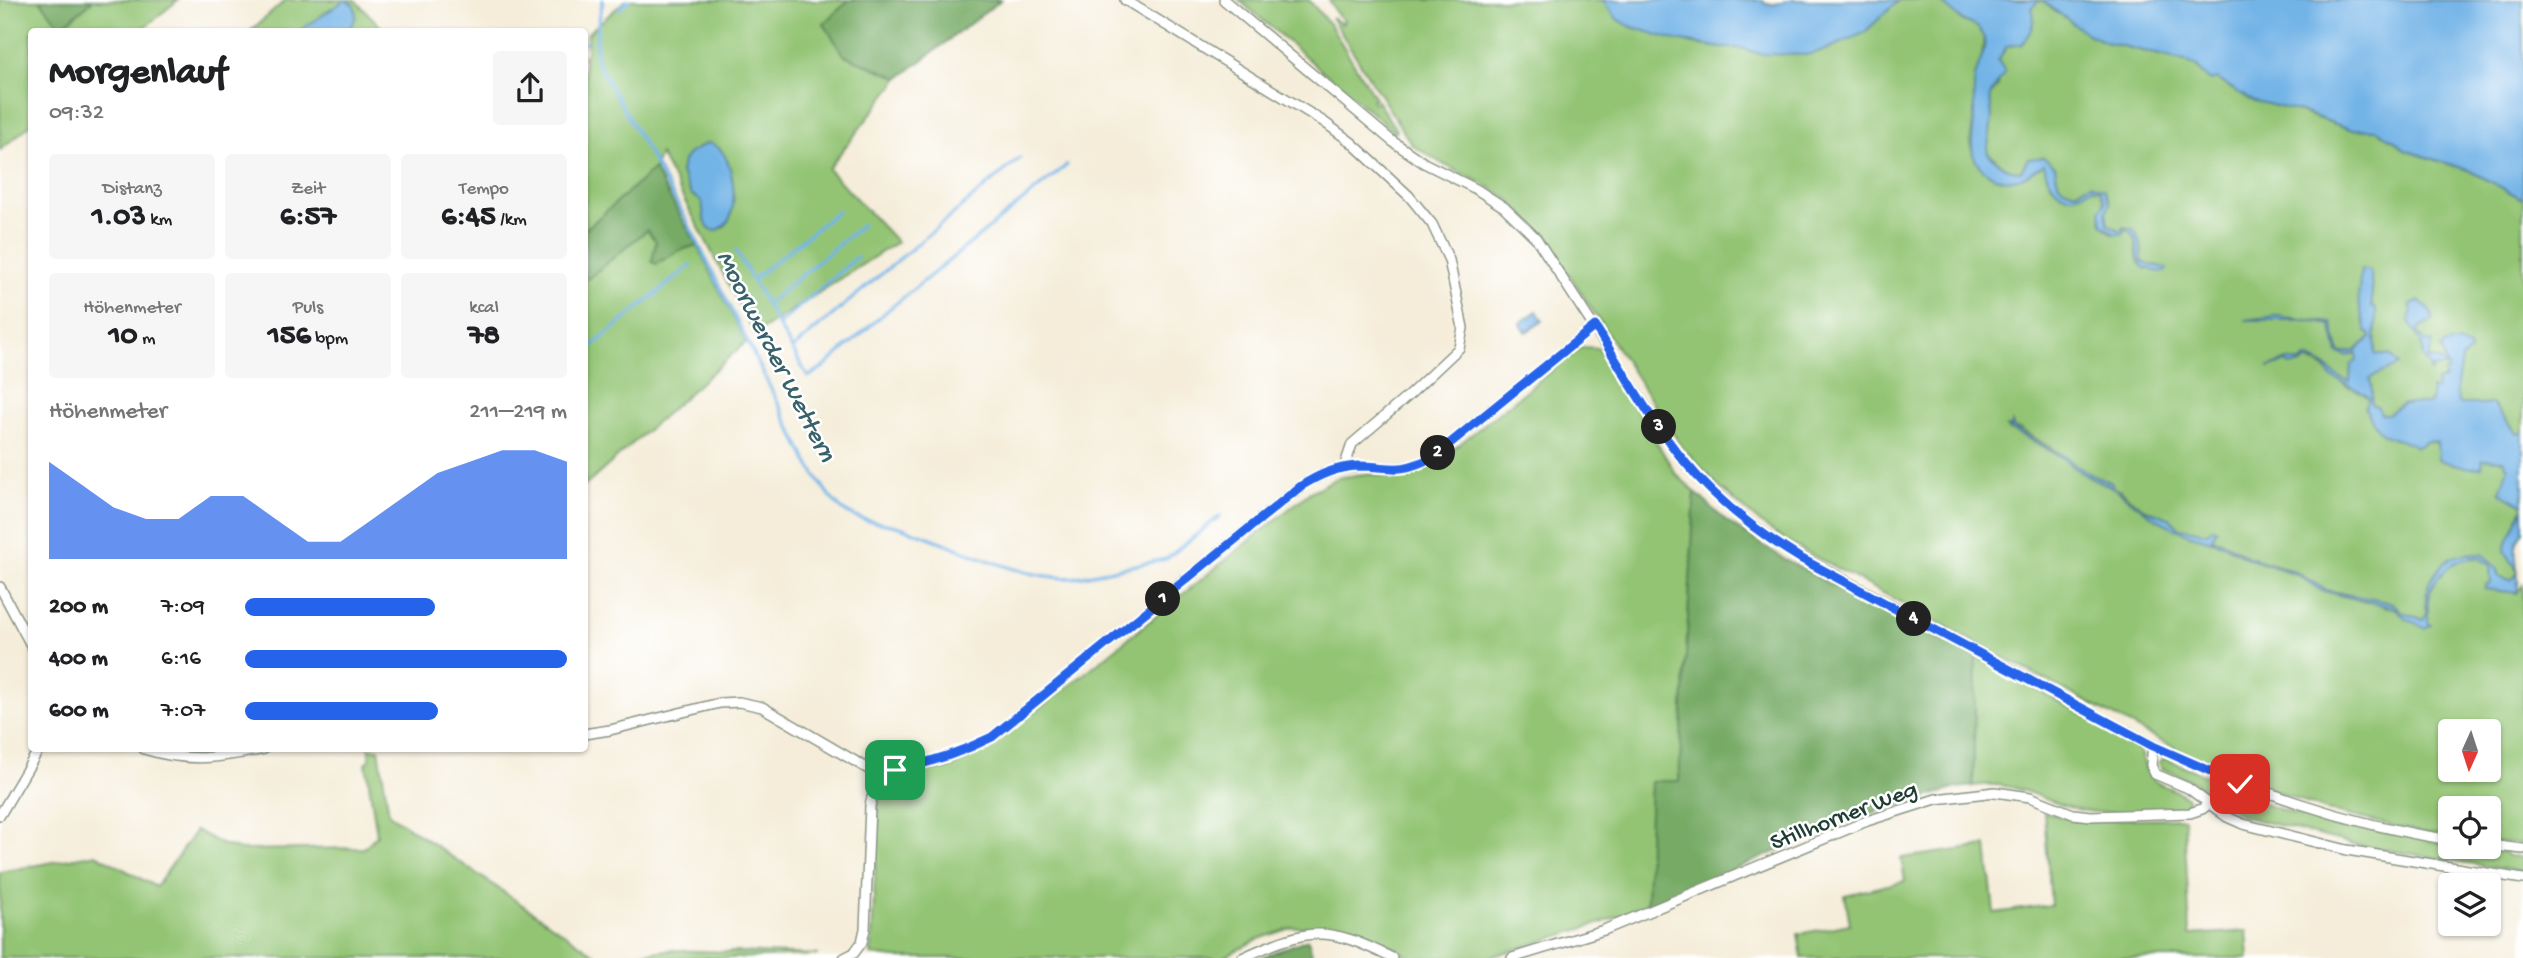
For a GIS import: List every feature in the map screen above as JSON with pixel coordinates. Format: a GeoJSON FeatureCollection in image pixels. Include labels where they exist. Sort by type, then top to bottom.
{"type":"FeatureCollection","features":[{"type":"Feature","properties":{"kind":"street"},"geometry":{"type":"LineString","coordinates":[[1125,0],[1324,122],[1351,142],[1409,196],[1432,224],[1441,241],[1449,260],[1463,328],[1458,348],[1352,444],[1344,468]]}},
{"type":"Feature","properties":{"kind":"street"},"geometry":{"type":"LineString","coordinates":[[1224,0],[1407,153],[1476,189],[1504,207],[1536,238],[1671,445],[1716,495],[1758,530],[1800,558],[2153,746],[2220,776],[2302,806],[2380,828],[2438,838]]}},
{"type":"Feature","properties":{"kind":"street"},"geometry":{"type":"LineString","coordinates":[[844,958],[858,956],[865,929],[870,806],[874,791],[882,778],[895,770],[933,762],[963,751],[992,737],[1301,486],[1331,471],[1344,468],[1405,469],[1433,457],[1595,326]]}},
{"type":"Feature","properties":{"kind":"street"},"geometry":{"type":"LineString","coordinates":[[0,587],[28,640]]}},
{"type":"Feature","properties":{"kind":"street"},"geometry":{"type":"LineString","coordinates":[[588,733],[720,703],[739,702],[762,707],[882,778]]}},
{"type":"Feature","properties":{"kind":"street"},"geometry":{"type":"LineString","coordinates":[[2153,746],[2151,765],[2155,774],[2188,788],[2234,821],[2347,850],[2523,879]]}},
{"type":"Feature","properties":{"kind":"street"},"geometry":{"type":"LineString","coordinates":[[0,815],[37,752]]}},
{"type":"Feature","properties":{"kind":"street"},"geometry":{"type":"LineString","coordinates":[[156,752],[184,759],[205,759],[246,752]]}},
{"type":"Feature","properties":{"kind":"street","name":"Stillhorner Weg"},"geometry":{"type":"LineString","coordinates":[[1512,958],[1604,930],[1867,821],[1936,799],[1976,793],[2014,793],[2073,814],[2091,816],[2190,813],[2209,804]]}},
{"type":"Feature","properties":{"kind":"street"},"geometry":{"type":"LineString","coordinates":[[2501,846],[2523,849]]}},
{"type":"Feature","properties":{"kind":"street"},"geometry":{"type":"LineString","coordinates":[[1242,958],[1283,940],[1314,934],[1348,939],[1392,958]]}},
{"type":"Feature","properties":{"kind":"green space"},"geometry":{"type":"Polygon","coordinates":[[[0,0],[40,0],[62,27],[93,0],[178,0],[144,28],[28,28],[28,127],[0,150],[0,0]]]}},
{"type":"Feature","properties":{"kind":"green space"},"geometry":{"type":"Polygon","coordinates":[[[40,0],[93,0],[61,27],[40,0]]]}},
{"type":"Feature","properties":{"kind":"green space"},"geometry":{"type":"Polygon","coordinates":[[[286,0],[355,0],[382,28],[349,28],[353,24],[356,10],[331,8],[319,20],[304,28],[254,28],[286,0]]]}},
{"type":"Feature","properties":{"kind":"green space"},"geometry":{"type":"Polygon","coordinates":[[[626,0],[849,0],[824,24],[844,55],[899,78],[828,169],[897,242],[755,334],[660,154],[654,169],[588,227],[588,33],[626,0]],[[707,143],[689,154],[681,173],[691,194],[702,201],[716,231],[725,226],[707,143]]]}},
{"type":"Feature","properties":{"kind":"green space"},"geometry":{"type":"Polygon","coordinates":[[[849,0],[1001,0],[899,78],[844,55],[824,24],[849,0]]]}},
{"type":"Feature","properties":{"kind":"green space"},"geometry":{"type":"Polygon","coordinates":[[[1239,0],[1309,0],[1331,26],[1375,98],[1372,100],[1374,103],[1377,101],[1397,131],[1395,133],[1239,0]]]}},
{"type":"Feature","properties":{"kind":"green space"},"geometry":{"type":"Polygon","coordinates":[[[1329,0],[1602,0],[1618,20],[1632,27],[1693,44],[1742,48],[1760,54],[1825,50],[1864,33],[1899,0],[1938,0],[1963,21],[1979,27],[1984,36],[1982,56],[1975,77],[1970,144],[1976,161],[2001,180],[2044,163],[2028,159],[2021,171],[2008,170],[1987,152],[1992,119],[1990,95],[1998,86],[2002,66],[1998,61],[2007,46],[2022,44],[2032,8],[2038,1],[2043,1],[2087,34],[2105,42],[2182,60],[2235,91],[2350,129],[2377,130],[2405,150],[2468,170],[2523,199],[2523,432],[2519,434],[2492,404],[2459,404],[2456,391],[2461,359],[2470,351],[2441,348],[2447,366],[2428,358],[2433,343],[2427,343],[2418,329],[2432,321],[2412,309],[2414,330],[2421,341],[2423,357],[2431,371],[2434,367],[2448,367],[2447,373],[2428,404],[2402,404],[2388,415],[2380,414],[2371,404],[2369,378],[2398,365],[2375,354],[2376,309],[2372,307],[2371,275],[2371,338],[2355,351],[2341,353],[2357,353],[2357,359],[2351,365],[2350,382],[2319,363],[2306,358],[2301,363],[2287,360],[2276,365],[2286,362],[2290,365],[2301,365],[2306,361],[2320,364],[2332,377],[2354,387],[2369,398],[2365,408],[2393,439],[2407,440],[2417,447],[2427,441],[2437,443],[2482,457],[2503,460],[2508,468],[2500,492],[2523,505],[2505,551],[2518,571],[2515,577],[2510,580],[2498,576],[2484,555],[2466,553],[2434,578],[2429,594],[2443,572],[2456,563],[2472,558],[2480,558],[2490,566],[2491,584],[2487,589],[2517,593],[2523,585],[2523,844],[2501,842],[2501,796],[2438,796],[2438,834],[2326,810],[2200,763],[2201,761],[1793,545],[1764,526],[1719,487],[1682,447],[1542,233],[1509,200],[1412,145],[1331,17],[1342,24],[1344,21],[1329,0]],[[2045,163],[2050,182],[2060,191],[2074,193],[2091,188],[2100,190],[2104,203],[2103,224],[2114,234],[2122,234],[2127,229],[2136,244],[2139,263],[2159,271],[2158,265],[2148,266],[2142,260],[2141,246],[2133,229],[2123,227],[2120,231],[2108,224],[2106,212],[2110,204],[2104,189],[2084,186],[2076,192],[2061,187],[2055,166],[2045,163]],[[2008,427],[2009,430],[2020,432],[2058,455],[2083,474],[2112,487],[2112,483],[2083,471],[2020,429],[2008,427]],[[2118,489],[2142,508],[2168,524],[2226,545],[2212,539],[2216,530],[2208,533],[2180,528],[2171,519],[2143,508],[2118,489]],[[2226,546],[2247,558],[2297,574],[2320,590],[2366,602],[2380,602],[2383,606],[2395,608],[2406,618],[2428,622],[2428,598],[2425,607],[2427,614],[2423,620],[2403,612],[2392,603],[2326,590],[2294,571],[2249,557],[2226,546]]]}},
{"type":"Feature","properties":{"kind":"green space"},"geometry":{"type":"Polygon","coordinates":[[[654,169],[697,245],[678,251],[656,264],[652,262],[656,241],[647,230],[588,279],[588,227],[654,169]]]}},
{"type":"Feature","properties":{"kind":"green space"},"geometry":{"type":"Polygon","coordinates":[[[647,230],[656,241],[656,264],[678,251],[697,245],[746,342],[588,483],[588,279],[647,230]]]}},
{"type":"Feature","properties":{"kind":"green space"},"geometry":{"type":"Polygon","coordinates":[[[1581,347],[1599,348],[1676,474],[1695,492],[1679,782],[1651,782],[1647,905],[1601,923],[1487,958],[1413,958],[1371,936],[1329,927],[1293,927],[1256,940],[1222,958],[895,958],[871,955],[879,796],[884,786],[894,777],[967,758],[995,741],[1074,682],[1310,492],[1337,478],[1363,474],[1391,476],[1418,471],[1437,462],[1581,347]]]}},
{"type":"Feature","properties":{"kind":"green space"},"geometry":{"type":"Polygon","coordinates":[[[1695,492],[1726,521],[1783,558],[1863,602],[1976,657],[1973,786],[1957,788],[1865,815],[1647,905],[1651,781],[1679,781],[1695,492]]]}},
{"type":"Feature","properties":{"kind":"green space"},"geometry":{"type":"Polygon","coordinates":[[[1976,657],[2132,741],[2142,754],[2149,775],[2157,783],[2183,794],[2187,798],[2187,804],[2181,810],[2126,813],[2085,811],[2014,788],[1973,786],[1976,657]]]}},
{"type":"Feature","properties":{"kind":"green space"},"geometry":{"type":"Polygon","coordinates":[[[369,752],[379,752],[389,814],[599,957],[671,950],[818,955],[731,958],[0,958],[0,872],[96,854],[156,887],[196,830],[221,844],[241,850],[364,848],[377,835],[366,763],[370,759],[369,752]]]}},
{"type":"Feature","properties":{"kind":"green space"},"geometry":{"type":"Polygon","coordinates":[[[2164,758],[2232,786],[2234,791],[2270,806],[2327,824],[2332,821],[2438,843],[2438,858],[2357,845],[2242,816],[2193,781],[2161,768],[2159,762],[2164,758]]]}},
{"type":"Feature","properties":{"kind":"green space"},"geometry":{"type":"Polygon","coordinates":[[[2044,812],[2075,820],[2184,818],[2190,935],[2247,931],[2249,958],[1802,958],[1798,934],[1850,924],[1845,895],[1905,881],[1901,858],[1987,846],[1994,913],[2051,905],[2044,812]]]}},
{"type":"Feature","properties":{"kind":"green space"},"geometry":{"type":"Polygon","coordinates":[[[2501,852],[2504,852],[2508,856],[2523,857],[2523,872],[2443,859],[2501,859],[2501,852]]]}},
{"type":"Feature","properties":{"kind":"green space"},"geometry":{"type":"Polygon","coordinates":[[[1308,939],[1313,958],[1259,958],[1308,939]]]}},
{"type":"Feature","properties":{"kind":"water"},"geometry":{"type":"Polygon","coordinates":[[[345,0],[353,4],[356,15],[349,28],[303,28],[345,0]]]}},
{"type":"Feature","properties":{"kind":"water"},"geometry":{"type":"Polygon","coordinates":[[[1602,0],[1763,0],[1765,4],[1776,4],[1786,0],[1899,0],[1864,33],[1806,55],[1760,54],[1742,48],[1722,48],[1671,39],[1618,20],[1602,0]]]}},
{"type":"Feature","properties":{"kind":"water"},"geometry":{"type":"Polygon","coordinates":[[[1938,0],[2523,0],[2523,199],[2468,170],[2405,150],[2377,130],[2350,129],[2305,113],[2251,100],[2217,79],[2210,81],[2197,67],[2182,60],[2105,42],[2087,34],[2043,1],[2038,1],[2032,8],[2033,22],[2025,40],[2022,44],[2007,46],[1998,61],[2005,72],[1990,95],[1992,119],[1987,152],[2002,166],[2016,171],[2021,171],[2028,159],[2043,157],[2055,166],[2061,187],[2076,192],[2090,184],[2104,189],[2110,204],[2106,212],[2108,224],[2120,231],[2126,228],[2131,228],[2137,236],[2142,261],[2167,269],[2163,272],[2144,268],[2132,233],[2127,229],[2122,234],[2115,234],[2102,224],[2100,210],[2105,203],[2100,190],[2091,188],[2073,196],[2060,193],[2051,183],[2044,164],[2025,176],[2005,180],[1991,175],[1977,163],[1972,148],[1974,86],[1983,51],[1983,35],[1977,27],[1956,16],[1938,0]]]}},
{"type":"Feature","properties":{"kind":"water"},"geometry":{"type":"Polygon","coordinates":[[[707,143],[716,146],[723,153],[732,175],[732,211],[725,225],[716,231],[709,229],[704,218],[702,201],[691,194],[681,173],[683,161],[688,154],[707,143]]]}},
{"type":"Feature","properties":{"kind":"water"},"geometry":{"type":"Polygon","coordinates":[[[2361,269],[2370,271],[2371,275],[2372,307],[2376,309],[2375,354],[2392,356],[2399,365],[2370,378],[2371,404],[2378,407],[2381,414],[2388,414],[2402,404],[2428,404],[2431,401],[2432,389],[2437,389],[2436,381],[2445,379],[2444,373],[2448,367],[2434,367],[2430,372],[2430,366],[2423,357],[2421,341],[2409,321],[2412,309],[2410,305],[2419,301],[2429,309],[2433,321],[2418,329],[2427,343],[2433,342],[2428,359],[2438,360],[2446,365],[2441,348],[2445,344],[2457,343],[2469,347],[2470,351],[2461,359],[2456,391],[2459,404],[2492,404],[2518,434],[2523,432],[2523,505],[2500,492],[2508,468],[2503,460],[2483,459],[2482,467],[2470,468],[2438,460],[2437,442],[2427,441],[2417,447],[2381,432],[2365,408],[2369,398],[2332,377],[2321,364],[2306,361],[2301,365],[2290,365],[2286,362],[2268,368],[2287,360],[2301,363],[2306,358],[2312,359],[2318,361],[2344,380],[2350,382],[2351,365],[2357,359],[2357,353],[2347,356],[2338,353],[2331,325],[2303,320],[2245,320],[2276,316],[2332,323],[2340,353],[2355,351],[2371,338],[2366,332],[2358,299],[2361,269]]]}},
{"type":"Feature","properties":{"kind":"water"},"geometry":{"type":"Polygon","coordinates":[[[1537,311],[1543,321],[1526,332],[1520,323],[1537,311]]]}},
{"type":"Feature","properties":{"kind":"water"},"geometry":{"type":"Polygon","coordinates":[[[2012,423],[2014,428],[2067,458],[2084,471],[2112,483],[2113,487],[2143,508],[2171,519],[2180,528],[2207,533],[2212,528],[2216,529],[2212,539],[2222,541],[2249,557],[2294,571],[2326,590],[2392,603],[2403,612],[2423,620],[2427,614],[2426,599],[2430,582],[2435,574],[2456,556],[2472,554],[2484,555],[2498,570],[2498,576],[2510,580],[2518,572],[2517,593],[2486,589],[2486,584],[2491,584],[2490,565],[2480,558],[2463,560],[2449,567],[2437,579],[2428,601],[2428,622],[2431,625],[2424,628],[2395,608],[2320,590],[2297,574],[2247,558],[2223,544],[2187,534],[2156,519],[2111,486],[2083,474],[2059,455],[2006,427],[2011,428],[2012,423]]]}},
{"type":"Feature","properties":{"kind":"water"},"geometry":{"type":"Polygon","coordinates":[[[2523,508],[2523,532],[2516,546],[2518,570],[2505,551],[2523,508]]]}},
{"type":"Feature","properties":{"kind":"waterway","name":"Moorwerder Wettern"},"geometry":{"type":"LineString","coordinates":[[603,0],[596,40],[598,64],[686,219],[807,461],[834,502],[859,518],[903,528],[1008,567],[1052,577],[1073,578],[1166,559],[1220,516]]}},
{"type":"Feature","properties":{"kind":"waterway"},"geometry":{"type":"LineString","coordinates":[[619,9],[629,0]]}},
{"type":"Feature","properties":{"kind":"waterway"},"geometry":{"type":"LineString","coordinates":[[792,349],[1020,158]]}},
{"type":"Feature","properties":{"kind":"waterway"},"geometry":{"type":"LineString","coordinates":[[736,251],[808,377],[825,366],[888,310],[1067,165]]}},
{"type":"Feature","properties":{"kind":"waterway"},"geometry":{"type":"LineString","coordinates":[[752,280],[838,211]]}},
{"type":"Feature","properties":{"kind":"waterway"},"geometry":{"type":"LineString","coordinates":[[767,304],[862,225]]}},
{"type":"Feature","properties":{"kind":"waterway"},"geometry":{"type":"LineString","coordinates":[[778,325],[857,257]]}},
{"type":"Feature","properties":{"kind":"waterway"},"geometry":{"type":"LineString","coordinates":[[588,350],[691,265]]}},
{"type":"Feature","properties":{"kind":"route"},"geometry":{"type":"LineString","coordinates":[[895,770],[933,762],[992,737],[1301,486],[1331,471],[1344,468],[1359,466],[1405,469],[1433,457],[1595,326],[1685,463],[1716,495],[1758,530],[1800,558],[2153,746],[2240,784]]}}]}
